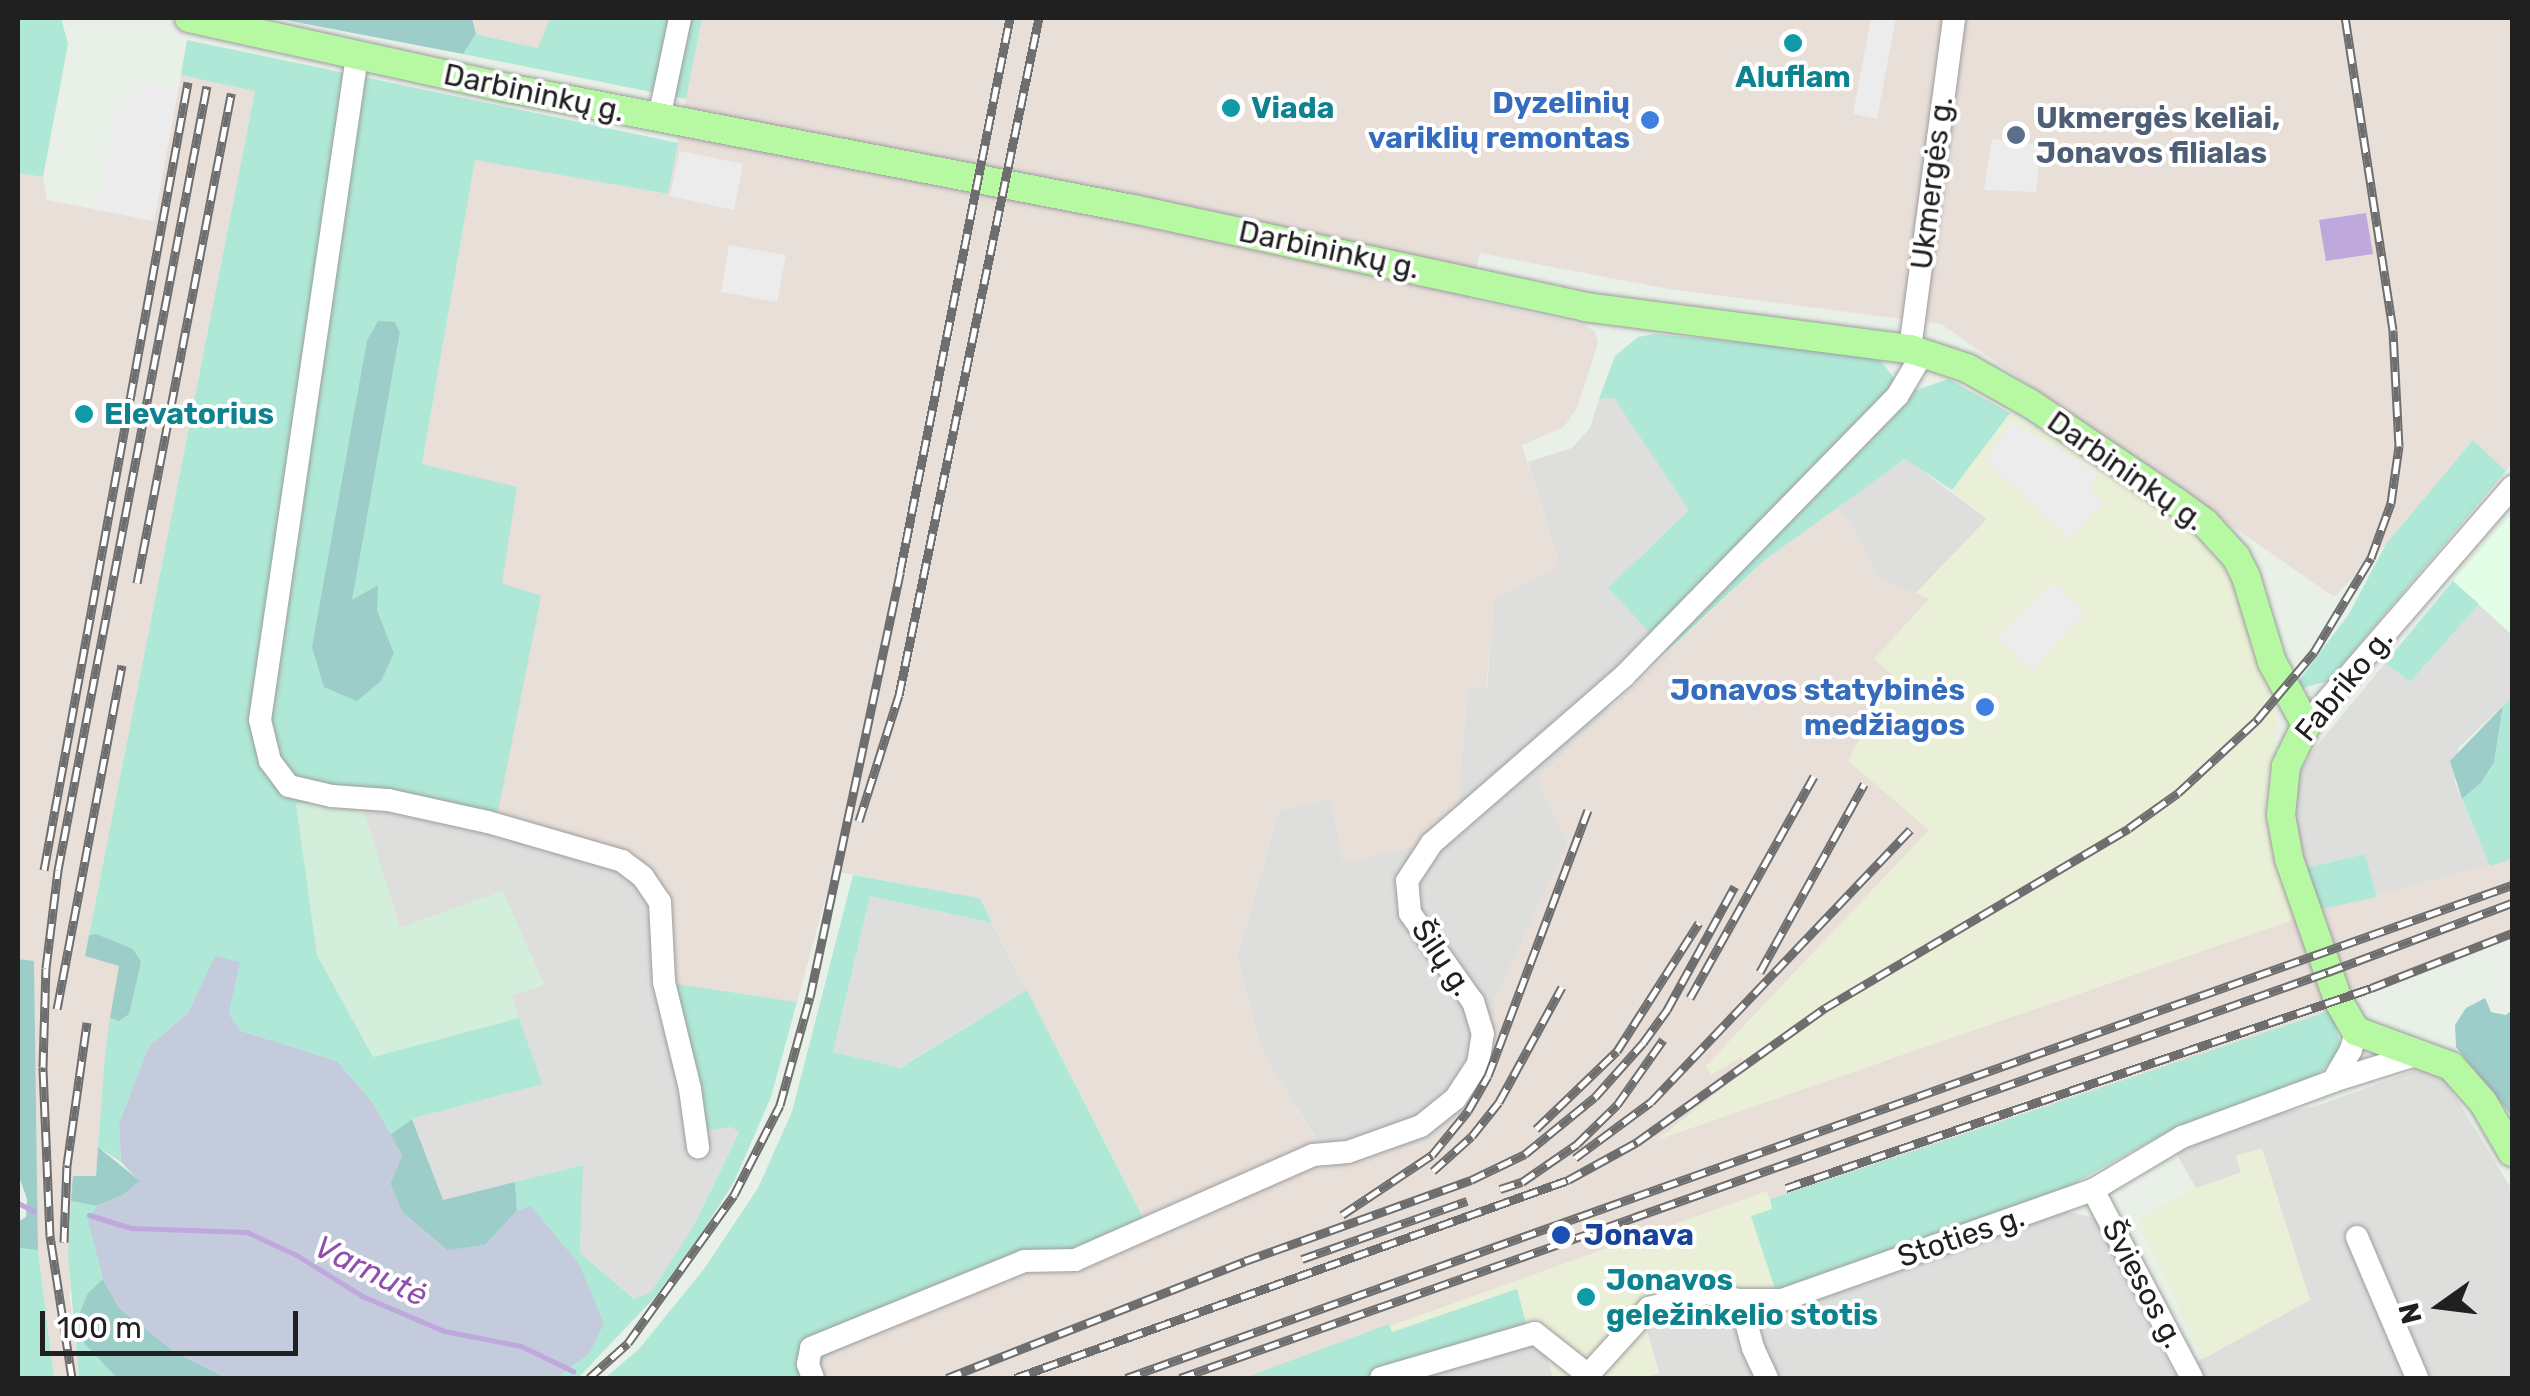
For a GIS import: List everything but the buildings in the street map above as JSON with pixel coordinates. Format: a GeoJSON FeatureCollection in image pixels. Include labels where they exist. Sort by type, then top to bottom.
{"type":"FeatureCollection","features":[{"type":"Feature","properties":{"kind":"main road","name":"Darbininkų g."},"geometry":{"type":"LineString","coordinates":[[188,18],[659,118],[1102,202],[1585,307],[1917,351],[2006,389],[2204,523],[2224,542],[2246,577],[2272,662],[2306,725]]}},
{"type":"Feature","properties":{"kind":"main road","name":"Fabriko g."},"geometry":{"type":"LineString","coordinates":[[2306,725],[2286,766],[2281,793],[2283,834],[2338,1000],[2356,1031]]}},
{"type":"Feature","properties":{"kind":"main road"},"geometry":{"type":"LineString","coordinates":[[2356,1031],[2451,1066],[2466,1080],[2512,1152]]}},
{"type":"Feature","properties":{"kind":"street"},"geometry":{"type":"LineString","coordinates":[[659,118],[680,18]]}},
{"type":"Feature","properties":{"kind":"street","name":"Ukmergės g."},"geometry":{"type":"LineString","coordinates":[[1917,351],[1954,18]]}},
{"type":"Feature","properties":{"kind":"street"},"geometry":{"type":"LineString","coordinates":[[357,56],[260,720],[270,761],[289,786],[332,796],[388,800],[488,822],[622,861],[642,877],[660,902],[664,982],[690,1089],[698,1147]]}},
{"type":"Feature","properties":{"kind":"street","name":"Šilų g."},"geometry":{"type":"LineString","coordinates":[[813,1378],[808,1364],[811,1348],[1024,1261],[1075,1260],[1312,1155],[1348,1152],[1421,1126],[1456,1098],[1478,1064],[1482,1034],[1473,1002],[1410,913],[1407,881],[1432,843],[1624,676],[1898,395],[1917,351]]}},
{"type":"Feature","properties":{"kind":"street","name":"Fabriko g."},"geometry":{"type":"LineString","coordinates":[[2306,725],[2512,487]]}},
{"type":"Feature","properties":{"kind":"street"},"geometry":{"type":"LineString","coordinates":[[2333,1081],[2351,1050],[2356,1031]]}},
{"type":"Feature","properties":{"kind":"street","name":"Stoties g."},"geometry":{"type":"LineString","coordinates":[[1381,1378],[1536,1333],[1587,1377],[1650,1308],[1706,1293],[1740,1300],[1782,1300],[2093,1190],[2182,1137],[2422,1053]]}},
{"type":"Feature","properties":{"kind":"street","name":"Šviesos g."},"geometry":{"type":"LineString","coordinates":[[2093,1190],[2192,1378]]}},
{"type":"Feature","properties":{"kind":"street"},"geometry":{"type":"LineString","coordinates":[[2357,1236],[2416,1378]]}},
{"type":"Feature","properties":{"kind":"street"},"geometry":{"type":"LineString","coordinates":[[1740,1300],[1752,1348],[1767,1378]]}},
{"type":"Feature","properties":{"kind":"shaded area"},"geometry":{"type":"Polygon","coordinates":[[[18,18],[61,18],[68,44],[43,177],[18,173],[18,18]]]}},
{"type":"Feature","properties":{"kind":"shaded area"},"geometry":{"type":"Polygon","coordinates":[[[275,18],[472,18],[476,34],[463,54],[275,18]]]}},
{"type":"Feature","properties":{"kind":"shaded area"},"geometry":{"type":"Polygon","coordinates":[[[472,18],[550,18],[539,48],[476,34],[472,18]]]}},
{"type":"Feature","properties":{"kind":"shaded area"},"geometry":{"type":"Polygon","coordinates":[[[550,18],[702,18],[686,99],[463,54],[476,34],[538,48],[550,18]]]}},
{"type":"Feature","properties":{"kind":"shaded area"},"geometry":{"type":"Polygon","coordinates":[[[702,18],[2512,18],[2512,463],[2506,471],[2473,440],[2386,544],[2334,597],[1941,324],[1668,289],[1480,253],[1469,299],[1585,325],[1595,332],[1598,343],[1577,408],[1564,427],[1522,445],[1559,565],[1494,601],[1486,689],[1468,688],[1457,807],[1423,845],[1343,863],[1331,799],[1279,810],[1237,957],[1263,1054],[1331,1164],[1427,1142],[1456,1117],[1480,1079],[1494,1044],[1494,1001],[1568,844],[1536,779],[1766,559],[1836,507],[1858,535],[1879,578],[1929,599],[1874,659],[1893,675],[1848,761],[1929,830],[1706,1066],[1711,1075],[1741,1057],[1750,1066],[1657,1140],[2301,917],[2332,1010],[1872,1167],[1770,1199],[1767,1191],[1244,1378],[825,1378],[820,1367],[826,1356],[1023,1270],[1152,1234],[980,898],[833,871],[797,1002],[664,982],[663,931],[643,877],[496,821],[502,583],[422,465],[475,159],[667,194],[702,18]]]}},
{"type":"Feature","properties":{"kind":"shaded area"},"geometry":{"type":"Polygon","coordinates":[[[1871,18],[1896,18],[1877,119],[1853,114],[1871,18]]]}},
{"type":"Feature","properties":{"kind":"shaded area"},"geometry":{"type":"Polygon","coordinates":[[[187,40],[678,143],[668,194],[475,160],[422,464],[517,487],[502,583],[541,596],[496,821],[361,804],[296,803],[317,955],[373,1057],[519,1018],[542,1084],[412,1119],[390,1135],[373,1103],[337,1061],[241,1031],[229,1014],[239,962],[215,957],[188,1013],[149,1046],[119,1123],[121,1162],[98,1147],[105,1055],[110,1018],[119,1021],[141,962],[96,934],[89,935],[255,91],[181,75],[187,40]],[[395,322],[312,647],[394,653],[377,610],[351,602],[400,334],[395,322]]]}},
{"type":"Feature","properties":{"kind":"shaded area"},"geometry":{"type":"Polygon","coordinates":[[[181,75],[255,90],[85,955],[119,965],[105,1055],[96,1176],[74,1176],[70,1296],[79,1378],[54,1378],[38,1250],[34,962],[18,959],[18,173],[43,177],[47,200],[154,221],[181,75]]]}},
{"type":"Feature","properties":{"kind":"shaded area"},"geometry":{"type":"Polygon","coordinates":[[[147,83],[178,89],[154,221],[98,210],[117,109],[147,83]]]}},
{"type":"Feature","properties":{"kind":"shaded area"},"geometry":{"type":"Polygon","coordinates":[[[1992,139],[2041,145],[2036,192],[1984,190],[1992,139]]]}},
{"type":"Feature","properties":{"kind":"shaded area"},"geometry":{"type":"Polygon","coordinates":[[[680,151],[743,164],[734,210],[670,196],[680,151]]]}},
{"type":"Feature","properties":{"kind":"shaded area"},"geometry":{"type":"Polygon","coordinates":[[[2366,213],[2373,254],[2326,261],[2319,220],[2366,213]]]}},
{"type":"Feature","properties":{"kind":"shaded area"},"geometry":{"type":"Polygon","coordinates":[[[729,245],[786,255],[777,302],[721,292],[729,245]]]}},
{"type":"Feature","properties":{"kind":"shaded area"},"geometry":{"type":"Polygon","coordinates":[[[378,321],[395,322],[400,333],[352,600],[378,585],[377,610],[394,653],[381,681],[357,701],[324,687],[312,647],[367,341],[378,321]]]}},
{"type":"Feature","properties":{"kind":"shaded area"},"geometry":{"type":"Polygon","coordinates":[[[1655,334],[1847,353],[1881,361],[1896,381],[1917,390],[1948,379],[2010,413],[1952,490],[1905,459],[1766,559],[1667,651],[1608,588],[1689,510],[1614,398],[1599,399],[1615,356],[1638,337],[1655,334]]]}},
{"type":"Feature","properties":{"kind":"shaded area"},"geometry":{"type":"Polygon","coordinates":[[[1614,397],[1689,510],[1608,588],[1667,651],[1609,706],[1568,844],[1494,1001],[1494,1044],[1480,1079],[1456,1117],[1427,1142],[1332,1164],[1263,1054],[1237,957],[1279,810],[1331,799],[1344,863],[1457,807],[1468,687],[1487,688],[1494,600],[1559,565],[1528,462],[1572,448],[1590,428],[1599,399],[1614,397]]]}},
{"type":"Feature","properties":{"kind":"shaded area"},"geometry":{"type":"Polygon","coordinates":[[[2010,413],[2111,472],[2208,544],[2224,564],[2272,689],[2278,720],[2265,805],[2270,837],[2301,917],[1655,1141],[1750,1066],[1741,1058],[1711,1075],[1706,1066],[1928,830],[1848,761],[1893,675],[1873,660],[1929,600],[1915,594],[1987,519],[1952,490],[2010,413]]]}},
{"type":"Feature","properties":{"kind":"shaded area"},"geometry":{"type":"Polygon","coordinates":[[[2012,422],[2100,473],[2088,487],[2104,503],[2070,538],[1984,460],[2012,422]]]}},
{"type":"Feature","properties":{"kind":"shaded area"},"geometry":{"type":"Polygon","coordinates":[[[2473,440],[2506,471],[2328,681],[2303,688],[2297,683],[2349,614],[2386,544],[2473,440]]]}},
{"type":"Feature","properties":{"kind":"shaded area"},"geometry":{"type":"Polygon","coordinates":[[[1906,459],[1987,519],[1915,594],[1879,578],[1858,535],[1836,507],[1906,459]]]}},
{"type":"Feature","properties":{"kind":"shaded area"},"geometry":{"type":"Polygon","coordinates":[[[2512,513],[2512,697],[2458,748],[2455,783],[2490,866],[2377,897],[2365,854],[2307,868],[2296,830],[2297,779],[2311,753],[2385,663],[2410,682],[2478,604],[2453,581],[2512,513]]]}},
{"type":"Feature","properties":{"kind":"shaded area"},"geometry":{"type":"Polygon","coordinates":[[[2512,513],[2512,635],[2453,581],[2512,513]]]}},
{"type":"Feature","properties":{"kind":"shaded area"},"geometry":{"type":"Polygon","coordinates":[[[2453,581],[2479,604],[2410,682],[2385,663],[2453,581]]]}},
{"type":"Feature","properties":{"kind":"shaded area"},"geometry":{"type":"Polygon","coordinates":[[[2054,583],[2084,612],[2033,671],[1998,638],[2054,583]]]}},
{"type":"Feature","properties":{"kind":"shaded area"},"geometry":{"type":"Polygon","coordinates":[[[2512,697],[2512,859],[2490,866],[2462,799],[2481,783],[2494,764],[2503,706],[2512,697]]]}},
{"type":"Feature","properties":{"kind":"shaded area"},"geometry":{"type":"Polygon","coordinates":[[[2503,706],[2494,763],[2481,783],[2462,799],[2450,761],[2503,706]]]}},
{"type":"Feature","properties":{"kind":"shaded area"},"geometry":{"type":"Polygon","coordinates":[[[296,803],[361,804],[400,927],[503,891],[544,984],[512,996],[519,1018],[373,1057],[317,955],[296,803]]]}},
{"type":"Feature","properties":{"kind":"shaded area"},"geometry":{"type":"Polygon","coordinates":[[[361,804],[622,861],[660,902],[691,1133],[731,1127],[739,1131],[693,1227],[651,1292],[636,1299],[580,1253],[582,1165],[443,1201],[412,1119],[541,1084],[511,996],[543,985],[400,927],[361,804]]]}},
{"type":"Feature","properties":{"kind":"shaded area"},"geometry":{"type":"Polygon","coordinates":[[[2365,854],[2377,897],[2322,909],[2307,868],[2365,854]]]}},
{"type":"Feature","properties":{"kind":"shaded area"},"geometry":{"type":"Polygon","coordinates":[[[2512,859],[2512,937],[2351,1001],[2322,909],[2512,859]]]}},
{"type":"Feature","properties":{"kind":"shaded area"},"geometry":{"type":"Polygon","coordinates":[[[853,875],[980,898],[992,923],[870,896],[833,1052],[900,1068],[1027,990],[1152,1235],[1023,1270],[826,1356],[820,1367],[825,1378],[605,1378],[639,1349],[704,1269],[758,1188],[792,1112],[853,875]]]}},
{"type":"Feature","properties":{"kind":"shaded area"},"geometry":{"type":"Polygon","coordinates":[[[870,896],[992,923],[1027,990],[899,1068],[833,1052],[870,896]]]}},
{"type":"Feature","properties":{"kind":"shaded area"},"geometry":{"type":"Polygon","coordinates":[[[96,934],[133,949],[141,962],[129,1014],[119,1021],[110,1018],[119,966],[85,956],[89,935],[96,934]]]}},
{"type":"Feature","properties":{"kind":"shaded area"},"geometry":{"type":"Polygon","coordinates":[[[215,956],[240,962],[229,1014],[241,1031],[337,1061],[373,1103],[402,1155],[390,1184],[402,1212],[447,1250],[485,1245],[517,1211],[531,1206],[579,1264],[604,1323],[589,1354],[557,1378],[227,1378],[175,1352],[119,1308],[103,1279],[88,1220],[97,1206],[125,1194],[139,1181],[121,1162],[119,1123],[149,1046],[188,1013],[215,956]]]}},
{"type":"Feature","properties":{"kind":"shaded area"},"geometry":{"type":"Polygon","coordinates":[[[18,959],[34,961],[38,1250],[18,1248],[18,1222],[26,1217],[27,1199],[18,1174],[18,959]]]}},
{"type":"Feature","properties":{"kind":"shaded area"},"geometry":{"type":"Polygon","coordinates":[[[664,982],[797,1002],[771,1097],[734,1182],[703,1231],[655,1297],[578,1378],[557,1378],[589,1354],[531,1207],[517,1211],[515,1182],[583,1165],[580,1253],[635,1299],[651,1292],[693,1227],[739,1132],[731,1127],[690,1133],[664,982]]]}},
{"type":"Feature","properties":{"kind":"shaded area"},"geometry":{"type":"Polygon","coordinates":[[[2485,998],[2491,1012],[2506,1015],[2512,1010],[2512,1116],[2456,1047],[2455,1025],[2466,1008],[2485,998]]]}},
{"type":"Feature","properties":{"kind":"shaded area"},"geometry":{"type":"Polygon","coordinates":[[[2332,1010],[2340,1042],[2337,1055],[2317,1076],[2176,1127],[2064,1189],[1776,1292],[1751,1216],[1772,1209],[1770,1199],[2332,1010]]]}},
{"type":"Feature","properties":{"kind":"shaded area"},"geometry":{"type":"Polygon","coordinates":[[[2418,1069],[2446,1081],[2512,1190],[2512,1378],[1641,1378],[1659,1373],[1647,1331],[1653,1320],[1672,1308],[1692,1303],[1714,1305],[1729,1313],[1735,1324],[2065,1211],[2095,1218],[2174,1374],[2310,1300],[2242,1172],[2196,1188],[2175,1151],[2262,1116],[2317,1106],[2418,1069]]]}},
{"type":"Feature","properties":{"kind":"shaded area"},"geometry":{"type":"Polygon","coordinates":[[[412,1119],[443,1200],[515,1182],[517,1211],[485,1245],[448,1251],[402,1212],[390,1184],[402,1155],[390,1135],[412,1119]]]}},
{"type":"Feature","properties":{"kind":"shaded area"},"geometry":{"type":"Polygon","coordinates":[[[98,1147],[140,1181],[125,1194],[97,1206],[71,1201],[73,1176],[96,1176],[98,1147]]]}},
{"type":"Feature","properties":{"kind":"shaded area"},"geometry":{"type":"Polygon","coordinates":[[[2262,1148],[2310,1300],[2203,1359],[2138,1219],[2196,1188],[2241,1173],[2236,1156],[2262,1148]]]}},
{"type":"Feature","properties":{"kind":"shaded area"},"geometry":{"type":"Polygon","coordinates":[[[1767,1190],[1773,1209],[1752,1217],[1782,1309],[1735,1325],[1729,1313],[1714,1305],[1692,1303],[1672,1308],[1653,1320],[1647,1331],[1659,1373],[1641,1378],[1553,1378],[1544,1347],[1530,1338],[1516,1289],[1392,1332],[1389,1324],[1767,1190]]]}},
{"type":"Feature","properties":{"kind":"shaded area"},"geometry":{"type":"Polygon","coordinates":[[[71,1201],[97,1206],[89,1220],[103,1279],[88,1293],[85,1343],[117,1378],[79,1378],[68,1255],[71,1201]]]}},
{"type":"Feature","properties":{"kind":"shaded area"},"geometry":{"type":"Polygon","coordinates":[[[18,1248],[38,1250],[54,1378],[18,1378],[18,1248]]]}},
{"type":"Feature","properties":{"kind":"shaded area"},"geometry":{"type":"Polygon","coordinates":[[[103,1279],[119,1308],[175,1352],[227,1378],[117,1378],[84,1343],[78,1317],[88,1293],[103,1279]]]}},
{"type":"Feature","properties":{"kind":"shaded area"},"geometry":{"type":"Polygon","coordinates":[[[1517,1289],[1530,1338],[1397,1378],[1244,1378],[1389,1324],[1392,1332],[1517,1289]]]}},
{"type":"Feature","properties":{"kind":"shaded area"},"geometry":{"type":"Polygon","coordinates":[[[1530,1338],[1545,1346],[1553,1378],[1397,1378],[1530,1338]]]}},
{"type":"Feature","properties":{"kind":"waterway","name":"Varnutė"},"geometry":{"type":"LineString","coordinates":[[18,1203],[34,1211]]}},
{"type":"Feature","properties":{"kind":"waterway","name":"Varnutė"},"geometry":{"type":"LineString","coordinates":[[89,1215],[131,1228],[247,1232],[298,1256],[362,1296],[444,1331],[521,1346],[573,1371]]}},
{"type":"Feature","properties":{"kind":"railway"},"geometry":{"type":"LineString","coordinates":[[589,1378],[628,1343],[734,1195],[780,1105],[810,997],[900,572],[1010,18]]}},
{"type":"Feature","properties":{"kind":"railway"},"geometry":{"type":"LineString","coordinates":[[859,821],[899,695],[1039,18]]}},
{"type":"Feature","properties":{"kind":"railway"},"geometry":{"type":"LineString","coordinates":[[1015,1378],[1568,1180],[1637,1142],[1825,1008],[2129,828],[2178,793],[2257,720],[2314,652],[2371,558],[2391,503],[2399,446],[2393,330],[2345,18]]}},
{"type":"Feature","properties":{"kind":"railway"},"geometry":{"type":"LineString","coordinates":[[44,870],[188,82]]}},
{"type":"Feature","properties":{"kind":"railway"},"geometry":{"type":"LineString","coordinates":[[72,1378],[50,1236],[43,1067],[46,968],[58,870],[207,86]]}},
{"type":"Feature","properties":{"kind":"railway"},"geometry":{"type":"LineString","coordinates":[[137,583],[231,93]]}},
{"type":"Feature","properties":{"kind":"railway"},"geometry":{"type":"LineString","coordinates":[[57,1009],[122,665]]}},
{"type":"Feature","properties":{"kind":"railway"},"geometry":{"type":"LineString","coordinates":[[1690,998],[1814,776]]}},
{"type":"Feature","properties":{"kind":"railway"},"geometry":{"type":"LineString","coordinates":[[1760,972],[1864,784]]}},
{"type":"Feature","properties":{"kind":"railway"},"geometry":{"type":"LineString","coordinates":[[1342,1215],[1432,1155],[1468,1111],[1488,1076],[1588,810]]}},
{"type":"Feature","properties":{"kind":"railway"},"geometry":{"type":"LineString","coordinates":[[1575,1158],[1651,1102],[1910,830]]}},
{"type":"Feature","properties":{"kind":"railway"},"geometry":{"type":"LineString","coordinates":[[1126,1378],[2512,885]]}},
{"type":"Feature","properties":{"kind":"railway"},"geometry":{"type":"LineString","coordinates":[[947,1378],[1245,1261],[1471,1180],[1525,1154],[1595,1097],[1643,1043],[1667,1010],[1735,886]]}},
{"type":"Feature","properties":{"kind":"railway"},"geometry":{"type":"LineString","coordinates":[[1180,1378],[2328,972],[2512,903]]}},
{"type":"Feature","properties":{"kind":"railway"},"geometry":{"type":"LineString","coordinates":[[1536,1129],[1617,1051],[1699,923]]}},
{"type":"Feature","properties":{"kind":"railway"},"geometry":{"type":"LineString","coordinates":[[1786,1188],[2371,988],[2512,933]]}},
{"type":"Feature","properties":{"kind":"railway"},"geometry":{"type":"LineString","coordinates":[[1433,1171],[1472,1136],[1499,1102],[1562,987]]}},
{"type":"Feature","properties":{"kind":"railway"},"geometry":{"type":"LineString","coordinates":[[64,1242],[67,1165],[87,1022]]}},
{"type":"Feature","properties":{"kind":"railway"},"geometry":{"type":"LineString","coordinates":[[1500,1189],[1522,1182],[1577,1144],[1617,1105],[1663,1040]]}},
{"type":"Feature","properties":{"kind":"railway"},"geometry":{"type":"LineString","coordinates":[[1302,1259],[1467,1201]]}},
{"type":"Feature","properties":{"kind":"place","name":"Aluflam"},"geometry":{"type":"Point","coordinates":[1793,43]}},
{"type":"Feature","properties":{"kind":"place","name":"Viada"},"geometry":{"type":"Point","coordinates":[1231,108]}},
{"type":"Feature","properties":{"kind":"place","name":"Dyzelinių variklių remontas"},"geometry":{"type":"Point","coordinates":[1650,120]}},
{"type":"Feature","properties":{"kind":"place","name":"Ukmergės keliai, Jonavos filialas"},"geometry":{"type":"Point","coordinates":[2016,135]}},
{"type":"Feature","properties":{"kind":"place","name":"Elevatorius"},"geometry":{"type":"Point","coordinates":[84,414]}},
{"type":"Feature","properties":{"kind":"place","name":"Jonavos statybinės medžiagos"},"geometry":{"type":"Point","coordinates":[1985,707]}},
{"type":"Feature","properties":{"kind":"place","name":"Jonava"},"geometry":{"type":"Point","coordinates":[1561,1235]}},
{"type":"Feature","properties":{"kind":"place","name":"Jonavos geležinkelio stotis"},"geometry":{"type":"Point","coordinates":[1586,1297]}}]}
